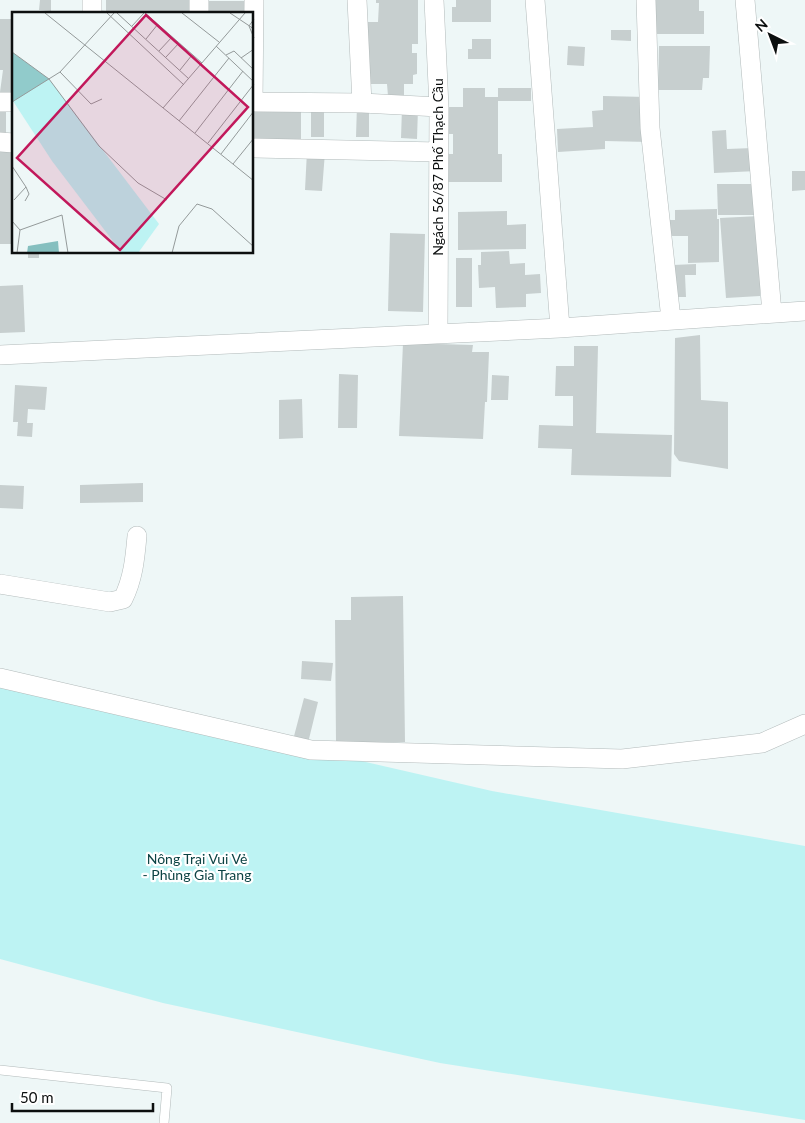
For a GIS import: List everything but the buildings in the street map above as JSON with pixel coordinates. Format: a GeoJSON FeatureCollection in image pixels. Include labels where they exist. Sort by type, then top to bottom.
{"type":"FeatureCollection","features":[{"type":"Feature","properties":{"kind":"street"},"geometry":{"type":"LineString","coordinates":[[357,0],[362,104]]}},
{"type":"Feature","properties":{"kind":"street","name":"Ngách 56/87 Phố Thạch Cầu"},"geometry":{"type":"LineString","coordinates":[[434,0],[439,107],[438,334]]}},
{"type":"Feature","properties":{"kind":"street"},"geometry":{"type":"LineString","coordinates":[[535,0],[560,328]]}},
{"type":"Feature","properties":{"kind":"street"},"geometry":{"type":"LineString","coordinates":[[646,0],[650,128],[671,319]]}},
{"type":"Feature","properties":{"kind":"street"},"geometry":{"type":"LineString","coordinates":[[745,0],[772,313]]}},
{"type":"Feature","properties":{"kind":"street"},"geometry":{"type":"LineString","coordinates":[[254,102],[439,107]]}},
{"type":"Feature","properties":{"kind":"street"},"geometry":{"type":"LineString","coordinates":[[254,148],[439,152]]}},
{"type":"Feature","properties":{"kind":"street"},"geometry":{"type":"LineString","coordinates":[[0,355],[560,328],[805,311]]}},
{"type":"Feature","properties":{"kind":"street"},"geometry":{"type":"LineString","coordinates":[[0,584],[110,602],[123,599],[128,590],[133,572],[137,536]]}},
{"type":"Feature","properties":{"kind":"street"},"geometry":{"type":"LineString","coordinates":[[0,678],[311,750],[622,759],[762,743],[805,724]]}},
{"type":"Feature","properties":{"kind":"lane"},"geometry":{"type":"LineString","coordinates":[[0,1070],[167,1088],[164,1123]]}},
{"type":"Feature","properties":{"kind":"green space","name":"Nông Trại Vui Vẻ - Phùng Gia Trang"},"geometry":{"type":"Polygon","coordinates":[[[0,678],[492,791],[805,846],[805,1120],[440,1063],[163,1003],[0,959],[0,678]]]}}]}
